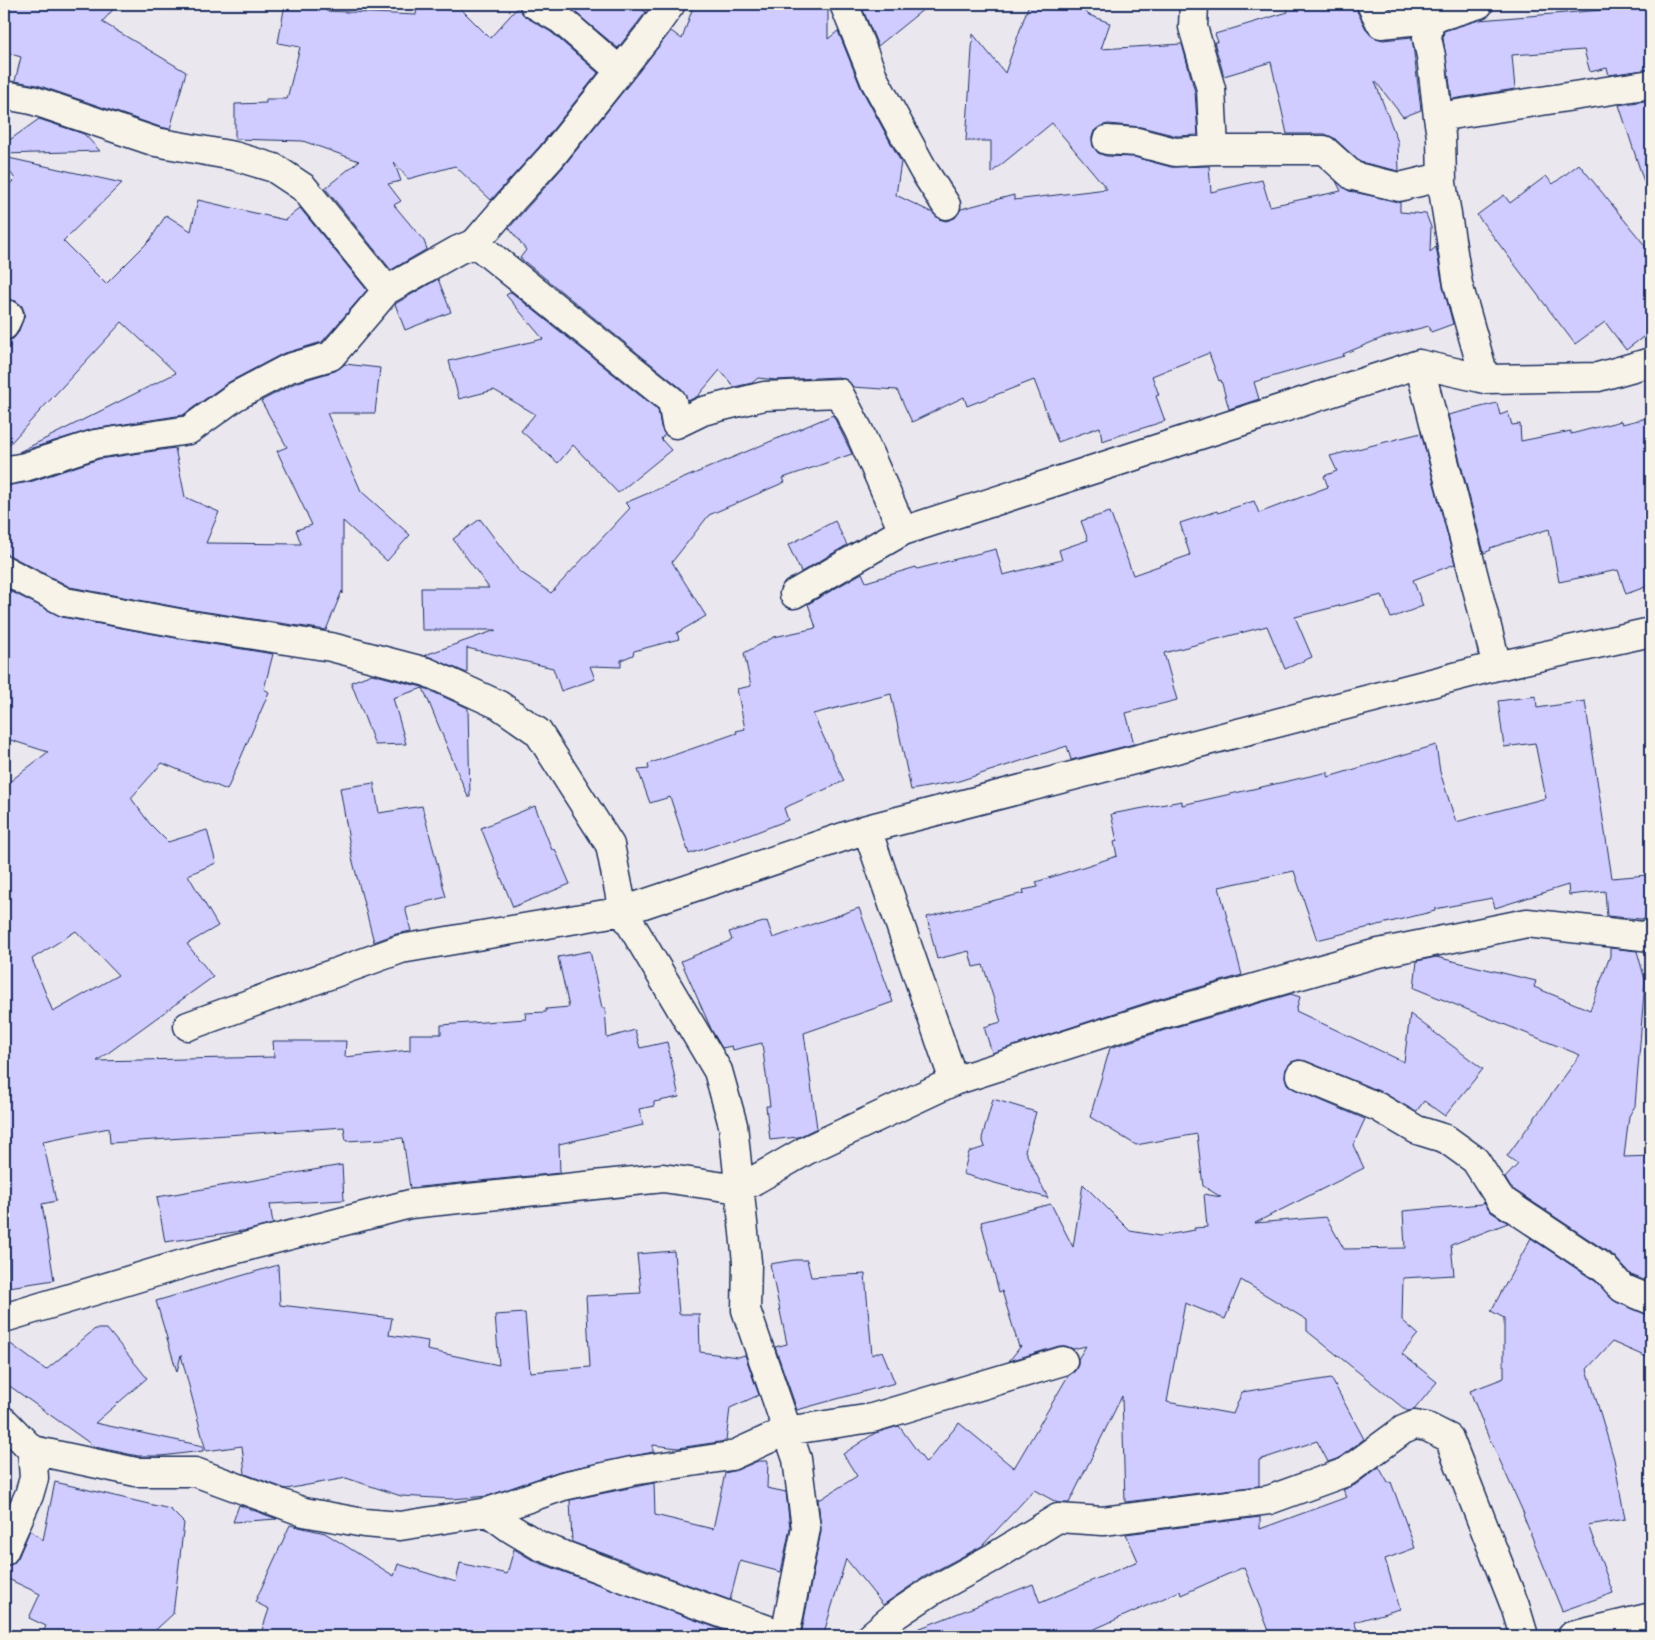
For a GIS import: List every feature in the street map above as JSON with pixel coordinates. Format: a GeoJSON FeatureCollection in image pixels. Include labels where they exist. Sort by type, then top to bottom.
{"type":"FeatureCollection","features":[{"type":"Feature","properties":{"kind":"street"},"geometry":{"type":"LineString","coordinates":[[534,4],[560,19],[620,71]]}},
{"type":"Feature","properties":{"kind":"street"},"geometry":{"type":"LineString","coordinates":[[4,471],[25,467],[95,444],[189,430],[236,396],[289,368],[332,356],[387,290],[458,250],[475,243],[551,157],[671,4]]}},
{"type":"Feature","properties":{"kind":"street"},"geometry":{"type":"LineString","coordinates":[[844,4],[875,81],[924,171],[946,205]]}},
{"type":"Feature","properties":{"kind":"street"},"geometry":{"type":"LineString","coordinates":[[1194,4],[1193,27],[1211,89],[1214,150]]}},
{"type":"Feature","properties":{"kind":"street"},"geometry":{"type":"LineString","coordinates":[[1371,4],[1381,24],[1430,19],[1479,4]]}},
{"type":"Feature","properties":{"kind":"street"},"geometry":{"type":"LineString","coordinates":[[1430,19],[1427,38],[1432,56],[1441,136],[1442,183]]}},
{"type":"Feature","properties":{"kind":"street"},"geometry":{"type":"LineString","coordinates":[[1438,117],[1651,84]]}},
{"type":"Feature","properties":{"kind":"street"},"geometry":{"type":"LineString","coordinates":[[4,95],[32,100],[156,142],[234,156],[274,168],[304,188],[387,290]]}},
{"type":"Feature","properties":{"kind":"street"},"geometry":{"type":"LineString","coordinates":[[1108,140],[1137,142],[1175,152],[1324,150],[1353,176],[1400,187],[1441,177],[1458,284],[1484,379]]}},
{"type":"Feature","properties":{"kind":"street"},"geometry":{"type":"LineString","coordinates":[[475,243],[672,401],[676,424],[703,411],[764,396],[839,393],[859,431],[903,531]]}},
{"type":"Feature","properties":{"kind":"street"},"geometry":{"type":"LineString","coordinates":[[794,594],[903,531],[1419,364],[1484,379],[1598,377],[1651,362]]}},
{"type":"Feature","properties":{"kind":"street"},"geometry":{"type":"LineString","coordinates":[[1419,364],[1497,666]]}},
{"type":"Feature","properties":{"kind":"street"},"geometry":{"type":"LineString","coordinates":[[4,570],[65,602],[184,624],[331,647],[427,672],[499,705],[538,732],[610,846],[623,912],[718,1071],[733,1125],[747,1262],[746,1310],[770,1376],[796,1459],[806,1528],[785,1636],[620,1577],[540,1546],[488,1512]]}},
{"type":"Feature","properties":{"kind":"street"},"geometry":{"type":"LineString","coordinates":[[188,1026],[401,949],[623,912],[867,829],[1497,666],[1651,632]]}},
{"type":"Feature","properties":{"kind":"street"},"geometry":{"type":"LineString","coordinates":[[867,829],[954,1081]]}},
{"type":"Feature","properties":{"kind":"street"},"geometry":{"type":"LineString","coordinates":[[4,1318],[206,1257],[410,1204],[663,1178],[739,1189],[807,1150],[954,1081],[1160,1015],[1374,954],[1527,923],[1651,937]]}},
{"type":"Feature","properties":{"kind":"street"},"geometry":{"type":"LineString","coordinates":[[1300,1074],[1378,1107],[1417,1130],[1446,1139],[1475,1160],[1500,1199],[1605,1269],[1622,1288],[1651,1300]]}},
{"type":"Feature","properties":{"kind":"street"},"geometry":{"type":"LineString","coordinates":[[4,1421],[32,1450],[136,1472],[195,1472],[304,1512],[364,1523],[400,1526],[488,1512],[563,1486],[632,1471],[731,1456],[786,1431],[872,1418],[1063,1361]]}},
{"type":"Feature","properties":{"kind":"street"},"geometry":{"type":"LineString","coordinates":[[871,1636],[897,1614],[930,1592],[994,1557],[1058,1518],[1103,1521],[1269,1500],[1346,1472],[1403,1430],[1415,1425],[1427,1426],[1450,1438],[1515,1606],[1524,1636]]}},
{"type":"Feature","properties":{"kind":"street"},"geometry":{"type":"LineString","coordinates":[[4,1552],[29,1495],[34,1478],[32,1450]]}},
{"type":"Feature","properties":{"kind":"street"},"geometry":{"type":"LineString","coordinates":[[1571,1636],[1651,1617]]}},
{"type":"Feature","properties":{"kind":"building"},"geometry":{"type":"Polygon","coordinates":[[[4,4],[118,4],[102,22],[186,72],[170,129],[37,85],[15,81],[21,57],[4,52],[4,4]]]}},
{"type":"Feature","properties":{"kind":"building"},"geometry":{"type":"Polygon","coordinates":[[[285,4],[328,4],[326,11],[416,15],[417,4],[456,4],[490,38],[519,6],[521,12],[526,17],[551,32],[598,73],[539,147],[491,200],[455,166],[408,179],[394,162],[401,181],[388,184],[401,201],[394,205],[424,241],[427,249],[391,270],[325,188],[359,161],[303,141],[235,139],[235,104],[266,103],[266,99],[287,99],[300,47],[278,43],[285,4]]]}},
{"type":"Feature","properties":{"kind":"building"},"geometry":{"type":"Polygon","coordinates":[[[565,4],[634,4],[646,12],[618,48],[565,4]]]}},
{"type":"Feature","properties":{"kind":"building"},"geometry":{"type":"Polygon","coordinates":[[[694,4],[828,4],[828,39],[838,31],[861,88],[901,162],[896,195],[946,221],[955,218],[961,209],[1014,195],[1014,200],[1107,189],[1052,123],[991,173],[991,141],[966,141],[973,34],[1005,73],[1029,4],[1077,4],[1089,15],[1110,23],[1101,49],[1182,44],[1195,92],[1198,135],[1177,136],[1141,127],[1108,124],[1094,131],[1092,138],[1093,146],[1098,153],[1106,156],[1134,157],[1171,167],[1209,166],[1211,192],[1262,180],[1270,206],[1341,191],[1336,181],[1349,191],[1400,202],[1400,212],[1426,214],[1431,227],[1430,252],[1436,247],[1443,286],[1453,324],[1431,332],[1429,326],[1382,338],[1343,354],[1344,356],[1254,382],[1259,399],[1229,409],[1221,380],[1219,381],[1209,353],[1152,376],[1159,395],[1156,396],[1165,421],[1102,441],[1100,427],[1058,442],[1034,380],[967,406],[964,397],[912,422],[897,390],[853,387],[847,380],[838,377],[776,380],[758,378],[752,383],[734,387],[720,370],[698,396],[688,401],[682,389],[520,258],[526,250],[509,228],[563,167],[671,31],[682,39],[694,4]]]}},
{"type":"Feature","properties":{"kind":"building"},"geometry":{"type":"Polygon","coordinates":[[[871,4],[930,4],[878,46],[863,10],[871,4]]]}},
{"type":"Feature","properties":{"kind":"building"},"geometry":{"type":"Polygon","coordinates":[[[1286,4],[1355,4],[1367,31],[1373,37],[1383,40],[1412,37],[1421,110],[1403,117],[1375,82],[1398,142],[1399,171],[1360,162],[1334,138],[1325,134],[1287,134],[1271,62],[1224,76],[1214,42],[1218,42],[1215,34],[1288,12],[1286,4]]]}},
{"type":"Feature","properties":{"kind":"building"},"geometry":{"type":"Polygon","coordinates":[[[1388,4],[1426,4],[1390,7],[1388,4]]]}},
{"type":"Feature","properties":{"kind":"building"},"geometry":{"type":"Polygon","coordinates":[[[1614,4],[1647,4],[1651,28],[1651,69],[1609,75],[1607,68],[1590,72],[1584,50],[1512,55],[1515,89],[1452,99],[1443,38],[1444,31],[1479,20],[1615,9],[1614,4]]]}},
{"type":"Feature","properties":{"kind":"building"},"geometry":{"type":"Polygon","coordinates":[[[1651,100],[1651,184],[1645,185],[1619,105],[1651,100]]]}},
{"type":"Feature","properties":{"kind":"building"},"geometry":{"type":"Polygon","coordinates":[[[39,119],[84,134],[100,151],[4,154],[4,144],[39,119]]]}},
{"type":"Feature","properties":{"kind":"building"},"geometry":{"type":"Polygon","coordinates":[[[4,157],[122,183],[63,241],[106,284],[150,240],[166,215],[191,231],[198,200],[285,220],[300,208],[367,290],[322,342],[282,354],[229,382],[183,415],[93,429],[19,452],[176,373],[122,322],[4,450],[4,341],[13,339],[18,333],[25,314],[22,306],[16,301],[8,299],[4,301],[4,190],[15,179],[4,163],[4,157]]]}},
{"type":"Feature","properties":{"kind":"building"},"geometry":{"type":"Polygon","coordinates":[[[1579,164],[1651,253],[1651,331],[1626,350],[1605,322],[1575,344],[1477,215],[1504,195],[1510,203],[1546,176],[1553,184],[1579,164]]]}},
{"type":"Feature","properties":{"kind":"building"},"geometry":{"type":"Polygon","coordinates":[[[438,279],[451,312],[405,330],[395,304],[438,279]]]}},
{"type":"Feature","properties":{"kind":"building"},"geometry":{"type":"Polygon","coordinates":[[[511,292],[658,410],[661,427],[665,434],[661,439],[671,450],[618,493],[573,445],[558,463],[521,431],[535,414],[494,390],[459,399],[449,361],[543,339],[506,295],[511,292]]]}},
{"type":"Feature","properties":{"kind":"building"},"geometry":{"type":"Polygon","coordinates":[[[345,364],[380,368],[375,413],[327,413],[361,491],[410,535],[387,561],[343,521],[343,594],[342,591],[326,630],[187,609],[70,587],[4,554],[4,486],[30,482],[99,459],[175,448],[185,497],[219,512],[206,543],[301,544],[296,530],[312,525],[277,451],[287,447],[261,401],[295,383],[335,371],[345,364]]]}},
{"type":"Feature","properties":{"kind":"building"},"geometry":{"type":"Polygon","coordinates":[[[1497,403],[1500,415],[1508,412],[1512,425],[1520,424],[1521,441],[1571,431],[1571,434],[1621,421],[1622,424],[1651,417],[1651,585],[1626,594],[1618,570],[1559,582],[1549,529],[1490,548],[1491,550],[1484,553],[1448,415],[1497,403]]]}},
{"type":"Feature","properties":{"kind":"building"},"geometry":{"type":"Polygon","coordinates":[[[833,415],[852,454],[783,478],[785,482],[709,515],[672,562],[706,616],[677,633],[679,639],[634,651],[633,655],[621,660],[621,667],[590,666],[595,679],[561,691],[553,668],[467,648],[467,673],[425,655],[496,630],[422,630],[421,588],[489,588],[453,539],[480,519],[519,571],[551,593],[630,508],[625,503],[833,415]]]}},
{"type":"Feature","properties":{"kind":"building"},"geometry":{"type":"Polygon","coordinates":[[[1421,433],[1455,564],[1413,580],[1423,606],[1391,618],[1382,595],[1295,617],[1312,657],[1285,669],[1267,626],[1164,653],[1177,700],[1126,713],[1134,744],[1071,760],[1067,746],[959,781],[911,790],[891,694],[813,714],[844,781],[784,808],[788,820],[744,837],[689,854],[670,797],[650,803],[638,770],[649,769],[648,764],[745,729],[737,689],[751,686],[744,653],[774,637],[816,628],[808,604],[862,573],[866,582],[916,567],[917,569],[996,549],[1003,575],[1062,560],[1059,550],[1088,540],[1081,521],[1110,512],[1133,575],[1190,555],[1180,523],[1254,501],[1259,513],[1328,487],[1324,476],[1337,471],[1330,456],[1421,433]]]}},
{"type":"Feature","properties":{"kind":"building"},"geometry":{"type":"Polygon","coordinates":[[[835,521],[847,545],[801,572],[788,545],[835,521]]]}},
{"type":"Feature","properties":{"kind":"building"},"geometry":{"type":"Polygon","coordinates":[[[4,588],[62,617],[273,654],[264,689],[269,692],[227,790],[162,763],[131,798],[150,824],[168,842],[207,830],[216,863],[188,875],[218,926],[187,944],[213,977],[97,1061],[274,1057],[273,1041],[346,1041],[345,1057],[410,1050],[410,1034],[441,1034],[441,1025],[526,1019],[525,1013],[546,1012],[546,1009],[569,1007],[558,957],[590,951],[602,1008],[605,1008],[607,1038],[635,1030],[640,1048],[667,1042],[679,1097],[654,1102],[654,1106],[639,1109],[643,1125],[559,1144],[560,1173],[410,1188],[403,1138],[346,1141],[344,1127],[110,1143],[109,1128],[43,1141],[56,1201],[42,1204],[54,1280],[9,1287],[8,1232],[11,1232],[4,1152],[4,786],[48,752],[4,738],[4,588]],[[76,931],[32,959],[53,1012],[118,975],[76,931]]]}},
{"type":"Feature","properties":{"kind":"building"},"geometry":{"type":"Polygon","coordinates":[[[372,674],[422,687],[468,708],[470,797],[468,797],[423,688],[393,698],[406,744],[375,745],[351,682],[372,674]]]}},
{"type":"Feature","properties":{"kind":"building"},"geometry":{"type":"Polygon","coordinates":[[[1536,696],[1537,708],[1585,701],[1612,878],[1647,875],[1651,920],[1607,916],[1605,891],[1569,895],[1568,885],[1495,908],[1492,898],[1435,909],[1435,911],[1317,940],[1294,871],[1219,887],[1242,975],[1155,1000],[992,1053],[984,1027],[1001,1022],[983,965],[973,967],[969,951],[937,959],[927,917],[1024,893],[1023,890],[1038,887],[1036,882],[1117,856],[1114,842],[1117,841],[1111,814],[1182,801],[1182,805],[1328,772],[1328,777],[1436,745],[1440,772],[1456,822],[1546,798],[1535,743],[1504,747],[1498,701],[1536,696]]]}},
{"type":"Feature","properties":{"kind":"building"},"geometry":{"type":"Polygon","coordinates":[[[374,783],[379,813],[422,806],[446,897],[405,907],[411,931],[374,942],[352,858],[340,788],[374,783]]]}},
{"type":"Feature","properties":{"kind":"building"},"geometry":{"type":"Polygon","coordinates":[[[535,806],[552,850],[555,849],[570,884],[513,907],[481,828],[535,806]]]}},
{"type":"Feature","properties":{"kind":"building"},"geometry":{"type":"Polygon","coordinates":[[[859,908],[893,1002],[804,1033],[817,1128],[798,1137],[770,1140],[766,1106],[770,1106],[762,1043],[733,1050],[732,1046],[722,1048],[712,1031],[681,961],[732,940],[729,932],[767,921],[773,938],[859,908]]]}},
{"type":"Feature","properties":{"kind":"building"},"geometry":{"type":"Polygon","coordinates":[[[1610,948],[1637,951],[1645,980],[1635,1106],[1629,1116],[1624,1157],[1651,1156],[1651,1283],[1631,1275],[1614,1256],[1546,1211],[1547,1209],[1545,1210],[1511,1188],[1505,1178],[1518,1164],[1507,1156],[1580,1055],[1414,988],[1417,961],[1436,957],[1536,981],[1534,987],[1590,1010],[1610,956],[1610,948]]]}},
{"type":"Feature","properties":{"kind":"building"},"geometry":{"type":"Polygon","coordinates":[[[1291,994],[1300,997],[1296,1011],[1404,1062],[1410,1014],[1483,1069],[1445,1116],[1424,1101],[1416,1112],[1384,1093],[1306,1061],[1298,1060],[1291,1062],[1286,1069],[1285,1077],[1287,1084],[1294,1089],[1365,1119],[1353,1145],[1364,1168],[1255,1223],[1326,1217],[1344,1249],[1405,1248],[1403,1211],[1482,1204],[1484,1202],[1491,1212],[1508,1223],[1451,1245],[1454,1275],[1403,1278],[1402,1320],[1418,1334],[1402,1354],[1437,1382],[1414,1410],[1407,1411],[1307,1331],[1307,1320],[1241,1280],[1225,1319],[1185,1303],[1167,1402],[1233,1414],[1242,1392],[1331,1378],[1364,1439],[1339,1458],[1328,1462],[1317,1441],[1259,1460],[1259,1486],[1125,1502],[1122,1396],[1069,1503],[1058,1503],[1034,1490],[982,1546],[922,1578],[883,1605],[846,1559],[823,1636],[801,1636],[821,1531],[818,1498],[821,1499],[857,1476],[843,1454],[875,1433],[899,1426],[926,1463],[959,1423],[1014,1468],[1068,1376],[1075,1371],[1078,1365],[1078,1359],[1086,1346],[1073,1349],[1059,1346],[1009,1361],[1021,1346],[1019,1347],[1002,1291],[999,1292],[981,1222],[1051,1204],[1073,1247],[1083,1184],[1130,1231],[1160,1236],[1207,1227],[1204,1194],[1221,1197],[1203,1186],[1197,1134],[1136,1145],[1090,1117],[1110,1048],[1165,1030],[1291,994]]]}},
{"type":"Feature","properties":{"kind":"building"},"geometry":{"type":"Polygon","coordinates":[[[993,1099],[1036,1112],[1025,1151],[1048,1198],[963,1174],[969,1152],[985,1147],[982,1138],[993,1099]]]}},
{"type":"Feature","properties":{"kind":"building"},"geometry":{"type":"Polygon","coordinates":[[[342,1165],[344,1200],[270,1204],[273,1224],[249,1230],[165,1242],[157,1197],[342,1165]]]}},
{"type":"Feature","properties":{"kind":"building"},"geometry":{"type":"Polygon","coordinates":[[[1531,1238],[1595,1281],[1616,1302],[1651,1315],[1651,1359],[1612,1342],[1587,1369],[1614,1459],[1625,1519],[1588,1525],[1613,1593],[1562,1611],[1524,1514],[1490,1441],[1470,1391],[1504,1378],[1504,1318],[1491,1311],[1531,1238]]]}},
{"type":"Feature","properties":{"kind":"building"},"geometry":{"type":"Polygon","coordinates":[[[674,1251],[679,1314],[699,1314],[700,1352],[738,1357],[745,1355],[759,1395],[730,1408],[726,1441],[678,1448],[653,1445],[653,1452],[560,1471],[488,1496],[452,1499],[401,1496],[346,1478],[286,1489],[245,1474],[242,1446],[206,1451],[181,1355],[177,1372],[156,1301],[278,1265],[280,1305],[392,1318],[389,1335],[428,1341],[427,1350],[499,1365],[495,1315],[525,1313],[530,1372],[590,1367],[586,1296],[641,1293],[637,1254],[674,1251]]]}},
{"type":"Feature","properties":{"kind":"building"},"geometry":{"type":"Polygon","coordinates":[[[807,1260],[811,1277],[865,1274],[872,1355],[882,1351],[895,1383],[797,1410],[775,1347],[787,1344],[770,1264],[807,1260]]]}},
{"type":"Feature","properties":{"kind":"building"},"geometry":{"type":"Polygon","coordinates":[[[95,1329],[107,1329],[147,1378],[95,1423],[203,1446],[203,1451],[161,1456],[138,1456],[95,1447],[4,1382],[4,1339],[46,1370],[95,1329]]]}},
{"type":"Feature","properties":{"kind":"building"},"geometry":{"type":"Polygon","coordinates":[[[758,1461],[768,1461],[767,1488],[786,1492],[790,1528],[781,1572],[740,1561],[730,1600],[572,1542],[570,1500],[654,1483],[655,1515],[713,1529],[725,1473],[758,1461]]]}},
{"type":"Feature","properties":{"kind":"building"},"geometry":{"type":"Polygon","coordinates":[[[1379,1467],[1388,1483],[1391,1482],[1415,1548],[1385,1559],[1400,1609],[1354,1622],[1360,1636],[1271,1636],[1244,1567],[1181,1595],[1180,1591],[1079,1636],[906,1636],[905,1634],[1033,1584],[1040,1603],[1138,1561],[1126,1534],[1260,1517],[1260,1529],[1347,1497],[1343,1490],[1355,1485],[1379,1467]]]}},
{"type":"Feature","properties":{"kind":"building"},"geometry":{"type":"Polygon","coordinates":[[[55,1482],[170,1509],[184,1523],[173,1614],[149,1636],[41,1636],[46,1626],[29,1618],[40,1594],[4,1577],[4,1566],[13,1564],[18,1558],[30,1530],[43,1540],[55,1482]]]}},
{"type":"Feature","properties":{"kind":"building"},"geometry":{"type":"Polygon","coordinates":[[[239,1505],[277,1519],[233,1522],[239,1505]]]}},
{"type":"Feature","properties":{"kind":"building"},"geometry":{"type":"Polygon","coordinates":[[[290,1525],[325,1533],[394,1576],[398,1564],[456,1582],[460,1563],[507,1574],[514,1549],[534,1561],[722,1630],[721,1636],[260,1636],[269,1609],[255,1602],[290,1525]]]}}]}
